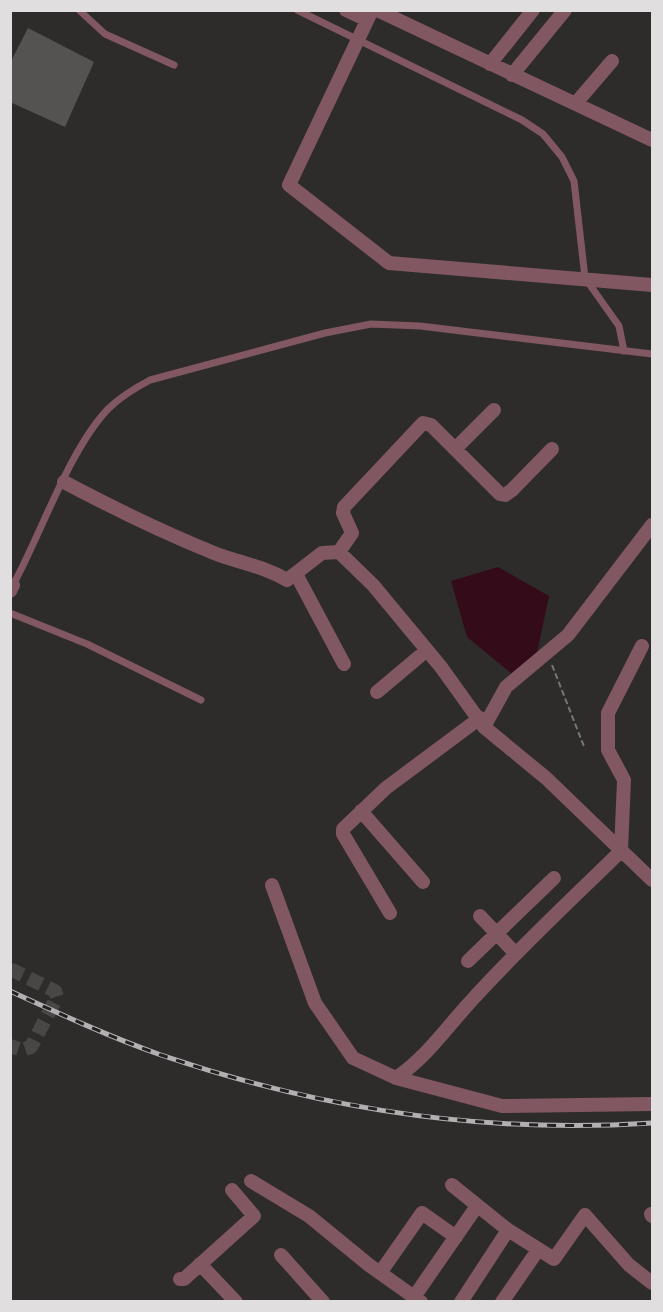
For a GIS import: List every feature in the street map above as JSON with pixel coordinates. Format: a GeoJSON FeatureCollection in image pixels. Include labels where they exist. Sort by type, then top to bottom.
{"type":"FeatureCollection","features":[{"type":"Feature","properties":{"kind":"street"},"geometry":{"type":"LineString","coordinates":[[346,10],[379,13],[652,140]]}},
{"type":"Feature","properties":{"kind":"street"},"geometry":{"type":"LineString","coordinates":[[490,64],[533,10]]}},
{"type":"Feature","properties":{"kind":"street"},"geometry":{"type":"LineString","coordinates":[[512,75],[565,10]]}},
{"type":"Feature","properties":{"kind":"street"},"geometry":{"type":"LineString","coordinates":[[379,13],[357,42],[289,185],[389,263],[652,285]]}},
{"type":"Feature","properties":{"kind":"street"},"geometry":{"type":"LineString","coordinates":[[576,103],[612,61]]}},
{"type":"Feature","properties":{"kind":"street"},"geometry":{"type":"LineString","coordinates":[[455,448],[494,410]]}},
{"type":"Feature","properties":{"kind":"street"},"geometry":{"type":"LineString","coordinates":[[339,552],[352,533],[343,513],[344,507],[423,423],[428,423],[455,448],[493,490],[505,495],[552,449]]}},
{"type":"Feature","properties":{"kind":"street"},"geometry":{"type":"LineString","coordinates":[[64,482],[150,527],[223,557],[268,569],[287,580],[322,553],[339,552],[373,585],[427,650],[482,723],[546,778],[652,880]]}},
{"type":"Feature","properties":{"kind":"street"},"geometry":{"type":"LineString","coordinates":[[390,913],[343,834],[345,825],[395,781],[482,723],[506,687],[546,651],[568,635],[652,525]]}},
{"type":"Feature","properties":{"kind":"street"},"geometry":{"type":"LineString","coordinates":[[296,574],[344,664]]}},
{"type":"Feature","properties":{"kind":"street"},"geometry":{"type":"LineString","coordinates":[[396,1078],[414,1066],[435,1045],[471,1000],[621,851],[624,780],[608,750],[608,713],[642,646]]}},
{"type":"Feature","properties":{"kind":"street"},"geometry":{"type":"LineString","coordinates":[[376,692],[427,650]]}},
{"type":"Feature","properties":{"kind":"street"},"geometry":{"type":"LineString","coordinates":[[361,811],[423,882]]}},
{"type":"Feature","properties":{"kind":"street"},"geometry":{"type":"LineString","coordinates":[[468,961],[554,878]]}},
{"type":"Feature","properties":{"kind":"street"},"geometry":{"type":"LineString","coordinates":[[272,885],[315,1003],[352,1058],[396,1078],[502,1106],[652,1104]]}},
{"type":"Feature","properties":{"kind":"street"},"geometry":{"type":"LineString","coordinates":[[480,916],[516,954]]}},
{"type":"Feature","properties":{"kind":"street"},"geometry":{"type":"LineString","coordinates":[[251,1181],[309,1216],[380,1273],[417,1299],[477,1206]]}},
{"type":"Feature","properties":{"kind":"street"},"geometry":{"type":"LineString","coordinates":[[452,1185],[508,1230],[554,1259],[585,1215],[630,1265],[652,1283]]}},
{"type":"Feature","properties":{"kind":"street"},"geometry":{"type":"LineString","coordinates":[[180,1279],[184,1279],[254,1216],[232,1190]]}},
{"type":"Feature","properties":{"kind":"street"},"geometry":{"type":"LineString","coordinates":[[380,1273],[422,1213],[456,1237]]}},
{"type":"Feature","properties":{"kind":"street"},"geometry":{"type":"LineString","coordinates":[[461,1302],[508,1230]]}},
{"type":"Feature","properties":{"kind":"street"},"geometry":{"type":"LineString","coordinates":[[502,1302],[537,1250]]}},
{"type":"Feature","properties":{"kind":"street"},"geometry":{"type":"LineString","coordinates":[[281,1255],[323,1302]]}},
{"type":"Feature","properties":{"kind":"street"},"geometry":{"type":"LineString","coordinates":[[200,1264],[236,1302]]}},
{"type":"Feature","properties":{"kind":"lane"},"geometry":{"type":"LineString","coordinates":[[79,10],[105,34],[174,65]]}},
{"type":"Feature","properties":{"kind":"lane"},"geometry":{"type":"LineString","coordinates":[[297,10],[357,42],[522,120],[543,134],[562,157],[574,180],[585,278],[619,326],[624,351]]}},
{"type":"Feature","properties":{"kind":"lane"},"geometry":{"type":"LineString","coordinates":[[11,586],[88,435],[108,409],[135,388],[150,380],[325,333],[371,324],[420,326],[652,354]]}},
{"type":"Feature","properties":{"kind":"lane"},"geometry":{"type":"LineString","coordinates":[[10,613],[87,644],[201,700]]}},
{"type":"Feature","properties":{"kind":"path"},"geometry":{"type":"LineString","coordinates":[[546,651],[585,749]]}},
{"type":"Feature","properties":{"kind":"shaded area"},"geometry":{"type":"Polygon","coordinates":[[[498,567],[549,596],[537,653],[517,678],[467,637],[451,581],[498,567]]]}},
{"type":"Feature","properties":{"kind":"building"},"geometry":{"type":"Polygon","coordinates":[[[28,28],[94,62],[65,127],[10,102],[10,63],[28,28]]]}},
{"type":"Feature","properties":{"kind":"tunnel"},"geometry":{"type":"LineString","coordinates":[[10,969],[55,991],[57,997],[31,1047],[22,1050],[10,1046]]}},
{"type":"Feature","properties":{"kind":"railway"},"geometry":{"type":"LineString","coordinates":[[10,991],[66,1017],[161,1055],[281,1090],[342,1103],[465,1121],[527,1125],[652,1123]]}}]}
